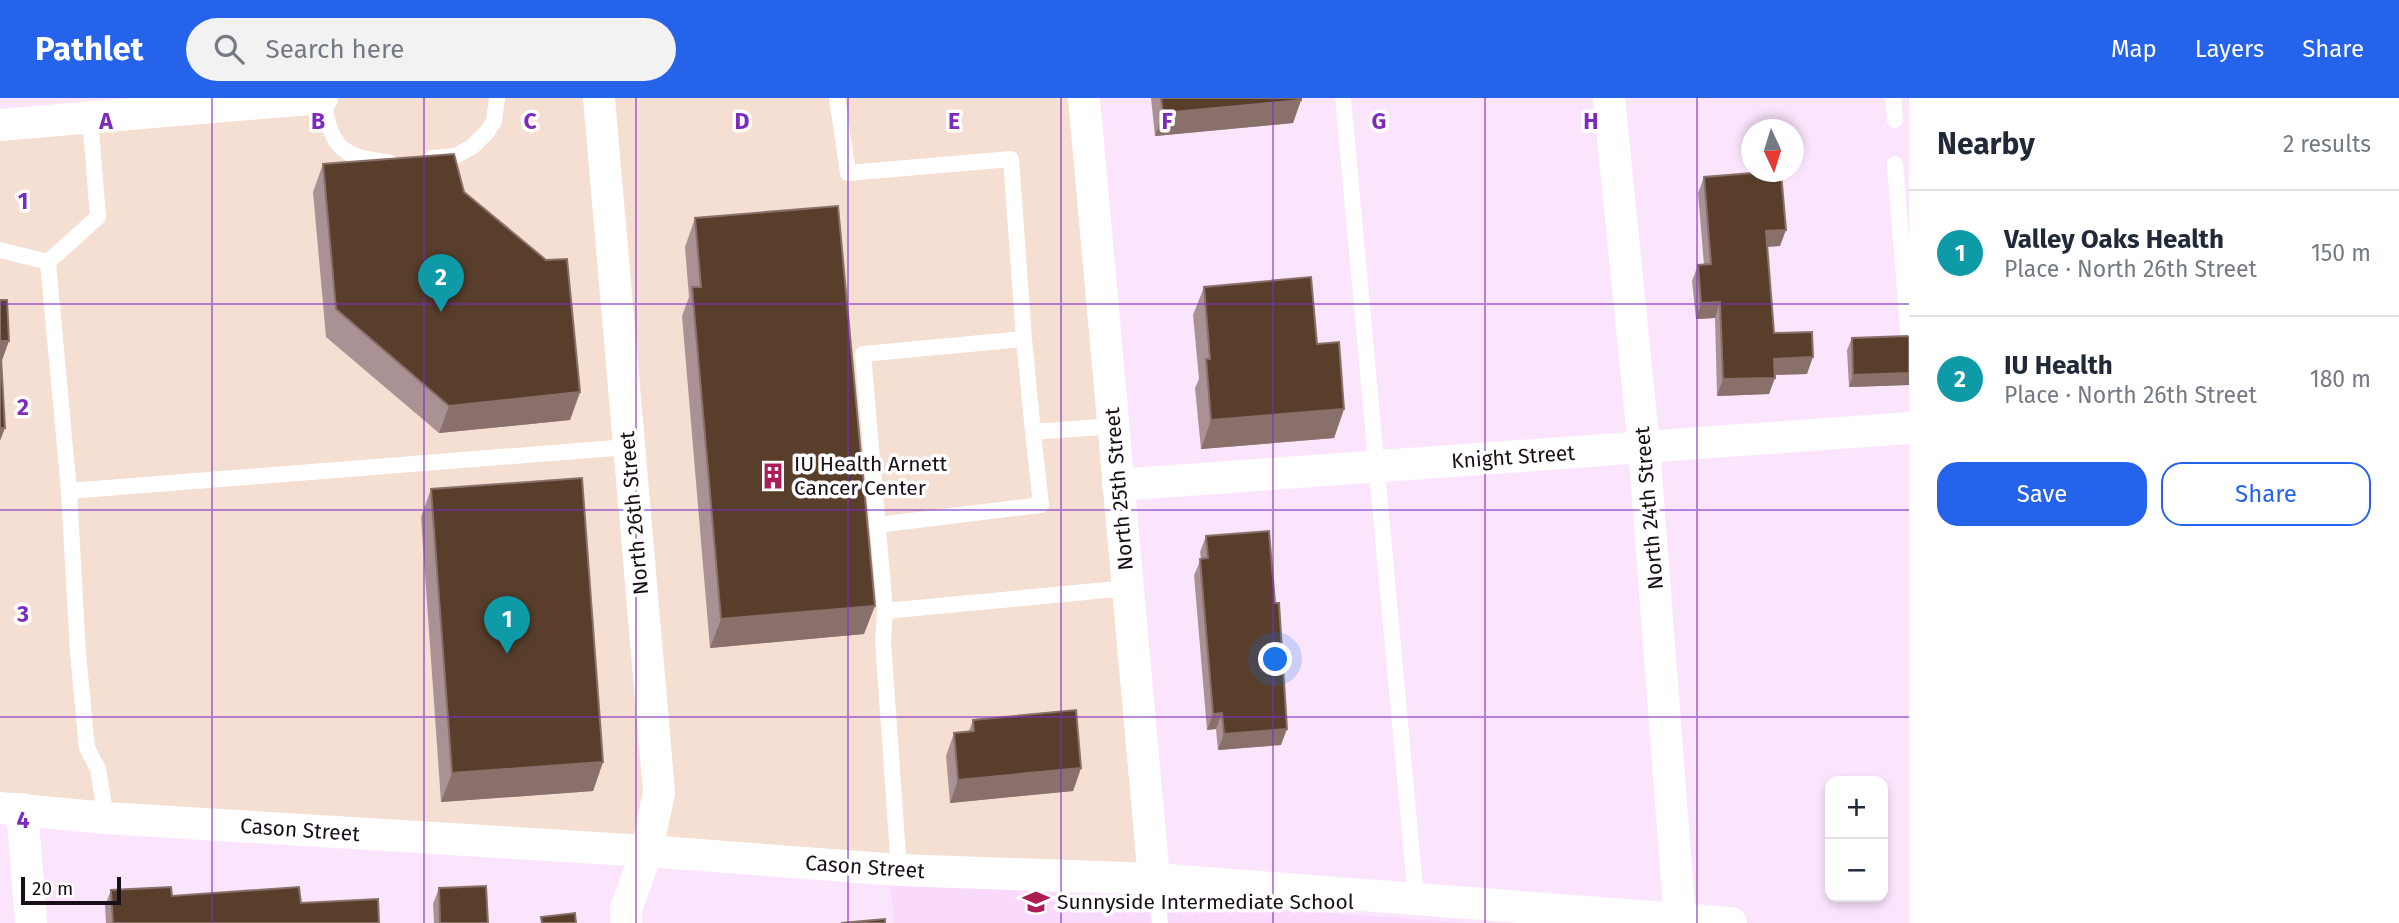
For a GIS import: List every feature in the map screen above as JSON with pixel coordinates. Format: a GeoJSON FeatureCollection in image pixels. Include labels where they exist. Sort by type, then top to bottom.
{"type":"FeatureCollection","features":[{"type":"Feature","properties":{"kind":"street"},"geometry":{"type":"LineString","coordinates":[[0,125],[89,108],[322,98]]}},
{"type":"Feature","properties":{"kind":"street","name":"North 26th Street"},"geometry":{"type":"LineString","coordinates":[[599,98],[659,792],[647,851],[626,908],[626,923]]}},
{"type":"Feature","properties":{"kind":"street","name":"North 25th Street"},"geometry":{"type":"LineString","coordinates":[[1084,98],[1154,879]]}},
{"type":"Feature","properties":{"kind":"street","name":"North 24th Street"},"geometry":{"type":"LineString","coordinates":[[1609,98],[1644,447],[1680,921]]}},
{"type":"Feature","properties":{"kind":"street","name":"Knight Street"},"geometry":{"type":"LineString","coordinates":[[1118,485],[1909,428]]}},
{"type":"Feature","properties":{"kind":"street"},"geometry":{"type":"LineString","coordinates":[[11,809],[31,923]]}},
{"type":"Feature","properties":{"kind":"street","name":"Cason Street"},"geometry":{"type":"LineString","coordinates":[[11,809],[106,818],[647,851],[899,870],[1154,879],[1731,923]]}},
{"type":"Feature","properties":{"kind":"lane"},"geometry":{"type":"LineString","coordinates":[[322,98],[327,124],[335,144],[368,161],[455,156],[472,147],[488,131],[494,121],[497,98]]}},
{"type":"Feature","properties":{"kind":"lane"},"geometry":{"type":"LineString","coordinates":[[837,98],[848,173],[1011,159],[1024,339],[1041,505],[877,525]]}},
{"type":"Feature","properties":{"kind":"lane"},"geometry":{"type":"LineString","coordinates":[[1343,98],[1416,899]]}},
{"type":"Feature","properties":{"kind":"lane"},"geometry":{"type":"LineString","coordinates":[[1893,98],[1895,120]]}},
{"type":"Feature","properties":{"kind":"lane"},"geometry":{"type":"LineString","coordinates":[[48,262],[98,217],[89,108]]}},
{"type":"Feature","properties":{"kind":"lane"},"geometry":{"type":"LineString","coordinates":[[1895,164],[1909,341]]}},
{"type":"Feature","properties":{"kind":"lane"},"geometry":{"type":"LineString","coordinates":[[0,250],[48,262]]}},
{"type":"Feature","properties":{"kind":"lane"},"geometry":{"type":"LineString","coordinates":[[48,262],[69,491],[78,653],[87,748],[98,769],[106,818]]}},
{"type":"Feature","properties":{"kind":"lane"},"geometry":{"type":"LineString","coordinates":[[899,870],[883,641],[884,611],[863,354],[1024,339]]}},
{"type":"Feature","properties":{"kind":"lane"},"geometry":{"type":"LineString","coordinates":[[1033,432],[1114,426]]}},
{"type":"Feature","properties":{"kind":"lane"},"geometry":{"type":"LineString","coordinates":[[69,491],[628,447]]}},
{"type":"Feature","properties":{"kind":"lane"},"geometry":{"type":"LineString","coordinates":[[884,611],[1128,588]]}},
{"type":"Feature","properties":{"kind":"lane"},"geometry":{"type":"LineString","coordinates":[[1154,879],[1160,923]]}},
{"type":"Feature","properties":{"kind":"shaded area"},"geometry":{"type":"Polygon","coordinates":[[[322,98],[1084,98],[1154,879],[0,808],[0,125],[322,98]]]}},
{"type":"Feature","properties":{"kind":"shaded area","name":"Sunnyside Intermediate School"},"geometry":{"type":"Polygon","coordinates":[[[890,881],[1469,923],[894,923],[890,881]]]}},
{"type":"Feature","properties":{"kind":"building"},"geometry":{"type":"Polygon","coordinates":[[[1161,98],[1301,98],[1301,100],[1163,113],[1161,98]]]}},
{"type":"Feature","properties":{"kind":"building"},"geometry":{"type":"Polygon","coordinates":[[[454,154],[464,192],[546,260],[567,259],[580,392],[449,406],[336,309],[323,164],[454,154]]]}},
{"type":"Feature","properties":{"kind":"building"},"geometry":{"type":"Polygon","coordinates":[[[1741,174],[1741,182],[1782,182],[1786,230],[1766,231],[1774,333],[1812,332],[1813,357],[1774,359],[1775,378],[1723,379],[1720,302],[1701,303],[1698,265],[1711,264],[1704,177],[1741,174]]]}},
{"type":"Feature","properties":{"kind":"building","name":"IU Health Arnett Cancer Center"},"geometry":{"type":"Polygon","coordinates":[[[838,206],[875,606],[721,619],[692,287],[701,287],[695,218],[838,206]]]}},
{"type":"Feature","properties":{"kind":"building"},"geometry":{"type":"Polygon","coordinates":[[[1311,277],[1317,344],[1339,342],[1344,409],[1211,420],[1206,359],[1210,359],[1204,287],[1311,277]]]}},
{"type":"Feature","properties":{"kind":"building"},"geometry":{"type":"Polygon","coordinates":[[[0,300],[7,300],[9,341],[0,341],[0,300]]]}},
{"type":"Feature","properties":{"kind":"building"},"geometry":{"type":"Polygon","coordinates":[[[1907,336],[1909,373],[1853,375],[1852,338],[1907,336]]]}},
{"type":"Feature","properties":{"kind":"building"},"geometry":{"type":"Polygon","coordinates":[[[0,341],[5,428],[0,428],[0,341]]]}},
{"type":"Feature","properties":{"kind":"building"},"geometry":{"type":"Polygon","coordinates":[[[582,478],[603,762],[452,773],[431,489],[582,478]]]}},
{"type":"Feature","properties":{"kind":"building"},"geometry":{"type":"Polygon","coordinates":[[[1269,531],[1275,603],[1279,603],[1287,729],[1224,734],[1222,713],[1213,714],[1200,559],[1208,558],[1206,536],[1269,531]]]}},
{"type":"Feature","properties":{"kind":"building"},"geometry":{"type":"Polygon","coordinates":[[[1076,710],[1081,768],[958,780],[954,733],[974,731],[973,720],[1076,710]]]}},
{"type":"Feature","properties":{"kind":"building"},"geometry":{"type":"Polygon","coordinates":[[[486,886],[488,923],[440,923],[439,888],[486,886]]]}},
{"type":"Feature","properties":{"kind":"building"},"geometry":{"type":"Polygon","coordinates":[[[171,887],[172,896],[299,887],[301,903],[378,899],[379,923],[113,923],[111,890],[171,887]]]}},
{"type":"Feature","properties":{"kind":"building"},"geometry":{"type":"Polygon","coordinates":[[[575,913],[576,923],[542,923],[541,917],[575,913]]]}},
{"type":"Feature","properties":{"kind":"building"},"geometry":{"type":"Polygon","coordinates":[[[885,919],[885,923],[841,923],[885,919]]]}},
{"type":"Feature","properties":{"kind":"place","name":"IU Health"},"geometry":{"type":"Point","coordinates":[441,312]}},
{"type":"Feature","properties":{"kind":"place","name":"IU Health Arnett Cancer Center"},"geometry":{"type":"Point","coordinates":[773,476]}},
{"type":"Feature","properties":{"kind":"place","name":"Valley Oaks Health"},"geometry":{"type":"Point","coordinates":[507,654]}},
{"type":"Feature","properties":{"kind":"place","name":"Sunnyside Intermediate School"},"geometry":{"type":"Point","coordinates":[1036,902]}}]}
